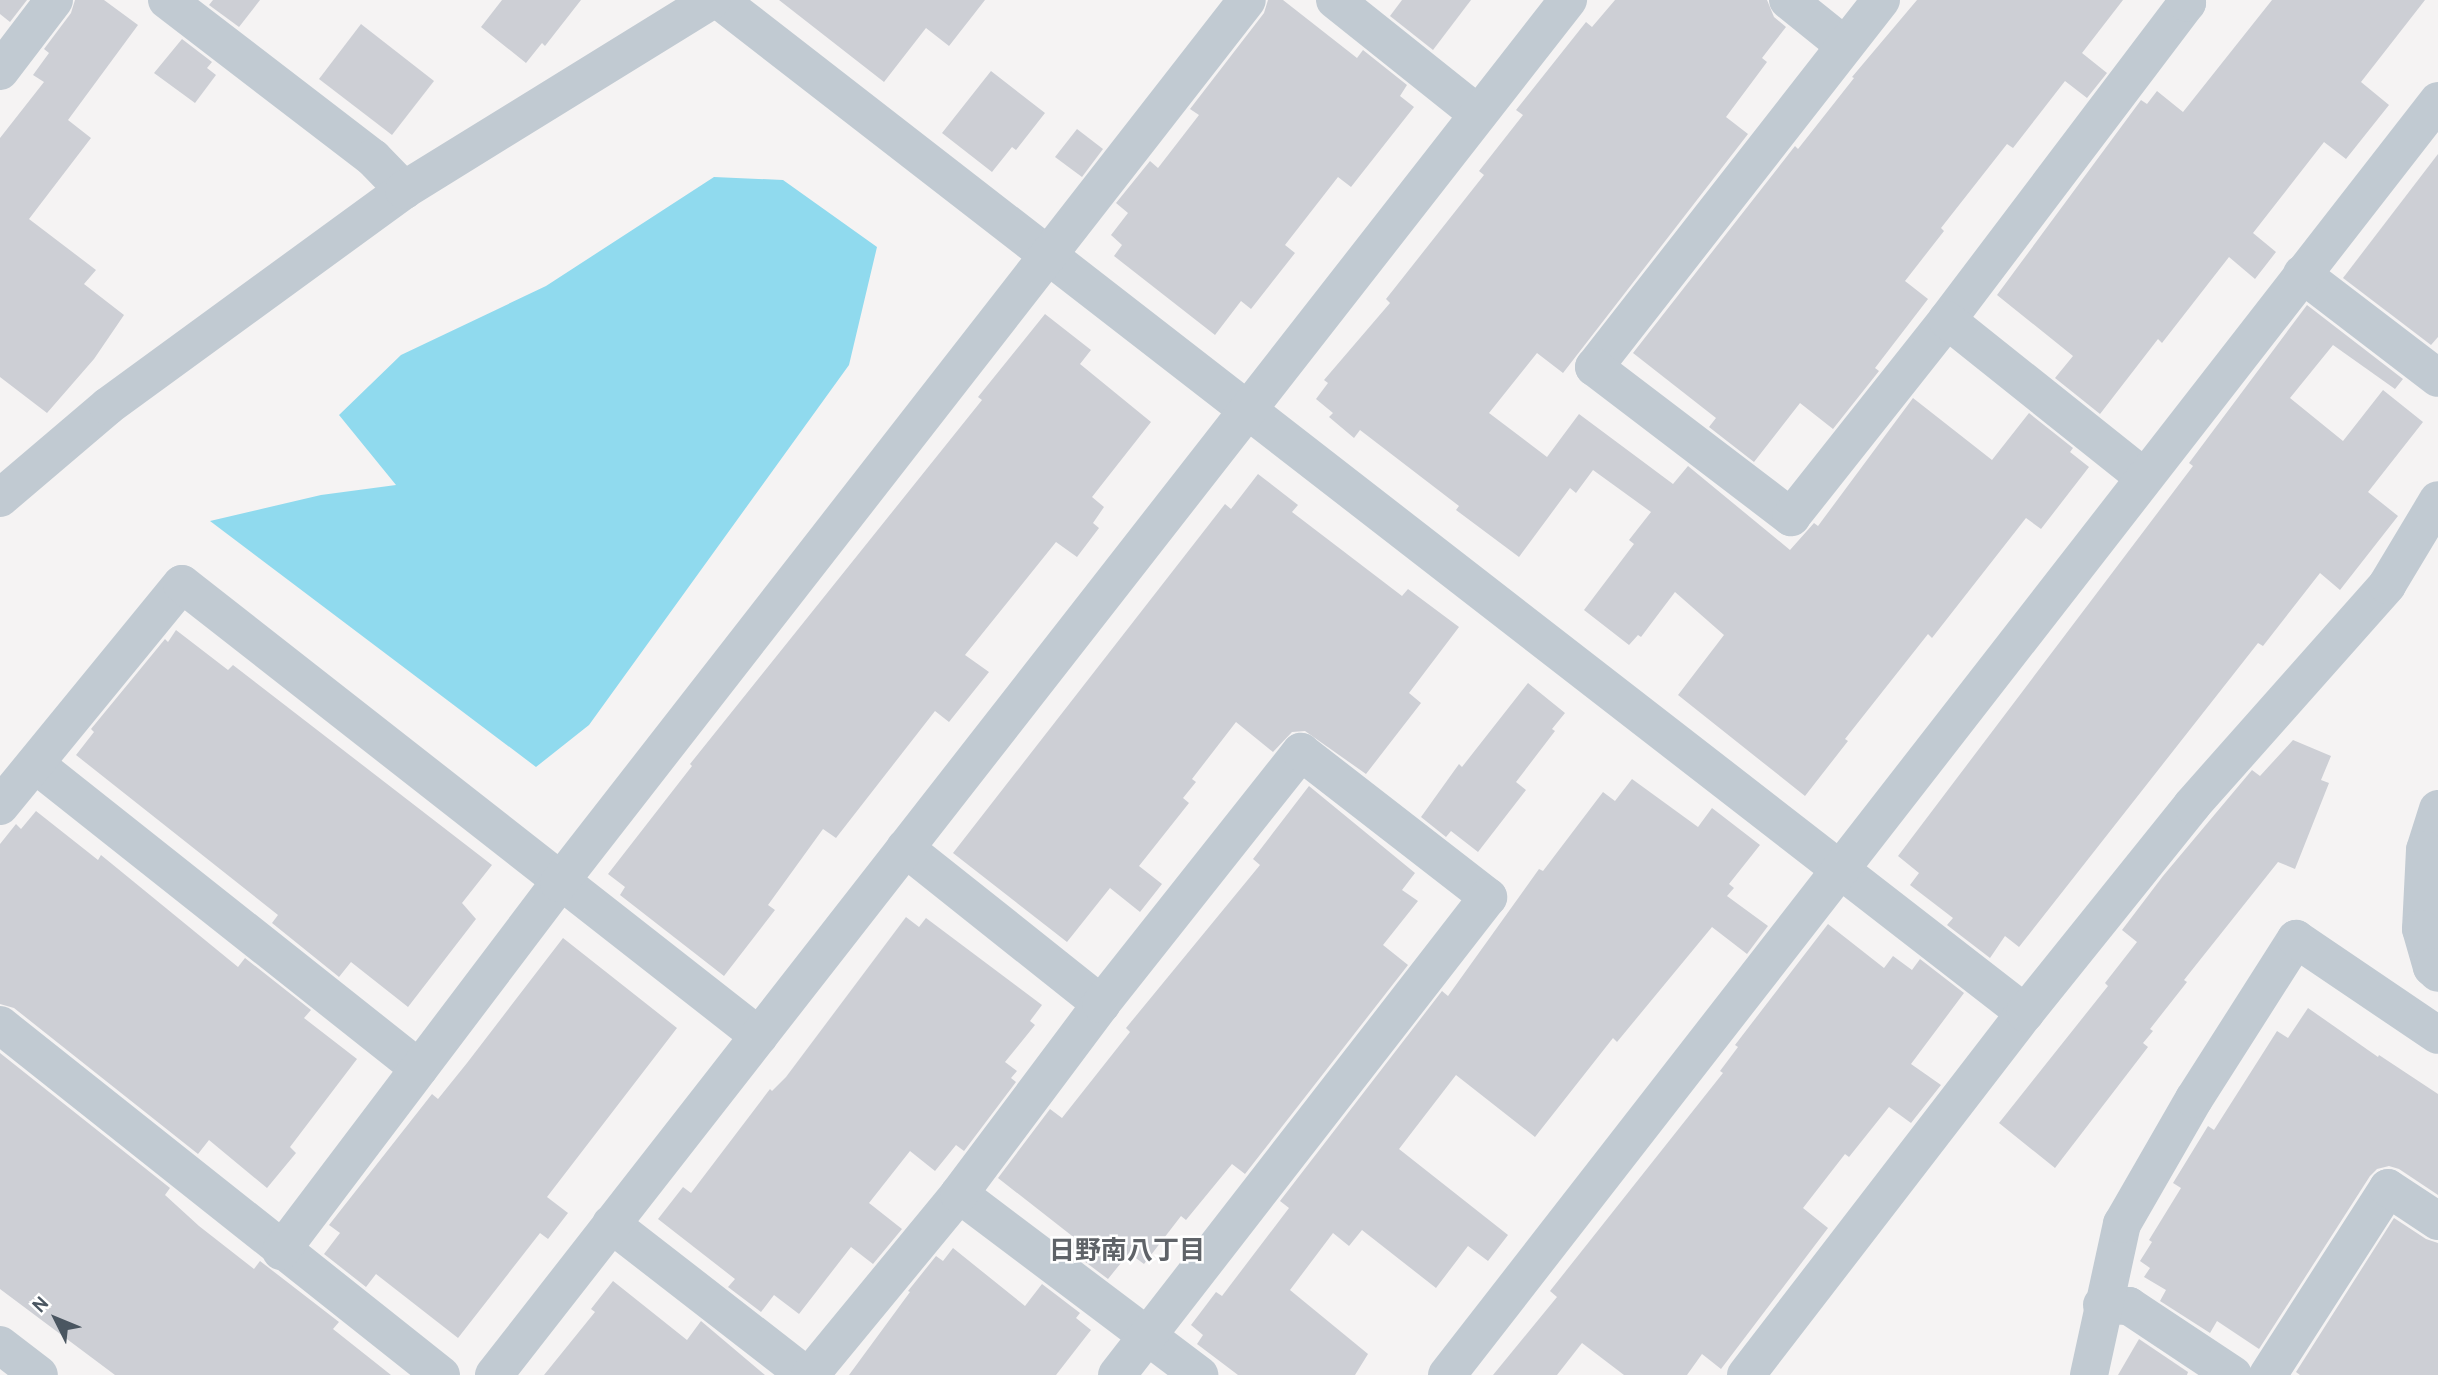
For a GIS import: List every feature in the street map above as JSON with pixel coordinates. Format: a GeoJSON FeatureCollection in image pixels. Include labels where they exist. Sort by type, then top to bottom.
{"type":"FeatureCollection","features":[{"type":"Feature","properties":{"kind":"street"},"geometry":{"type":"LineString","coordinates":[[0,71],[54,0]]}},
{"type":"Feature","properties":{"kind":"street"},"geometry":{"type":"LineString","coordinates":[[167,0],[373,158],[404,190]]}},
{"type":"Feature","properties":{"kind":"street"},"geometry":{"type":"LineString","coordinates":[[0,498],[108,406],[404,190],[712,0]]}},
{"type":"Feature","properties":{"kind":"street"},"geometry":{"type":"LineString","coordinates":[[719,0],[2025,1013]]}},
{"type":"Feature","properties":{"kind":"street"},"geometry":{"type":"LineString","coordinates":[[281,1251],[559,883],[1046,254],[1247,0]]}},
{"type":"Feature","properties":{"kind":"street"},"geometry":{"type":"LineString","coordinates":[[1335,0],[1478,114]]}},
{"type":"Feature","properties":{"kind":"street"},"geometry":{"type":"LineString","coordinates":[[494,1375],[1568,0]]}},
{"type":"Feature","properties":{"kind":"street"},"geometry":{"type":"LineString","coordinates":[[1788,0],[1844,45]]}},
{"type":"Feature","properties":{"kind":"street"},"geometry":{"type":"LineString","coordinates":[[1881,0],[1594,367],[1791,517],[1947,320],[2187,3],[2183,0]]}},
{"type":"Feature","properties":{"kind":"street"},"geometry":{"type":"LineString","coordinates":[[1447,1375],[2438,101]]}},
{"type":"Feature","properties":{"kind":"street"},"geometry":{"type":"LineString","coordinates":[[2302,274],[2438,378]]}},
{"type":"Feature","properties":{"kind":"street"},"geometry":{"type":"LineString","coordinates":[[1947,320],[2144,477]]}},
{"type":"Feature","properties":{"kind":"street"},"geometry":{"type":"LineString","coordinates":[[1746,1375],[2025,1013],[2192,805],[2387,585],[2438,500]]}},
{"type":"Feature","properties":{"kind":"street"},"geometry":{"type":"LineString","coordinates":[[0,806],[182,584],[559,883],[758,1036]]}},
{"type":"Feature","properties":{"kind":"street"},"geometry":{"type":"LineString","coordinates":[[611,1224],[808,1375],[959,1194],[1101,1004],[1301,752],[1488,897],[1117,1375]]}},
{"type":"Feature","properties":{"kind":"street"},"geometry":{"type":"LineString","coordinates":[[35,764],[419,1068]]}},
{"type":"Feature","properties":{"kind":"street"},"geometry":{"type":"LineString","coordinates":[[2438,808],[2425,850],[2421,929],[2432,967],[2438,973]]}},
{"type":"Feature","properties":{"kind":"street"},"geometry":{"type":"LineString","coordinates":[[905,848],[1101,1004]]}},
{"type":"Feature","properties":{"kind":"street"},"geometry":{"type":"LineString","coordinates":[[2089,1375],[2102,1305],[2122,1224],[2194,1098],[2296,939],[2438,1035]]}},
{"type":"Feature","properties":{"kind":"street"},"geometry":{"type":"LineString","coordinates":[[0,1026],[441,1375]]}},
{"type":"Feature","properties":{"kind":"street"},"geometry":{"type":"LineString","coordinates":[[2268,1375],[2388,1188],[2438,1221]]}},
{"type":"Feature","properties":{"kind":"street"},"geometry":{"type":"LineString","coordinates":[[959,1194],[1199,1375]]}},
{"type":"Feature","properties":{"kind":"street"},"geometry":{"type":"LineString","coordinates":[[2102,1305],[2129,1306],[2233,1375]]}},
{"type":"Feature","properties":{"kind":"street"},"geometry":{"type":"LineString","coordinates":[[0,1345],[39,1375]]}},
{"type":"Feature","properties":{"kind":"water"},"geometry":{"type":"Polygon","coordinates":[[[714,177],[783,180],[877,247],[849,365],[589,725],[536,767],[210,521],[321,495],[396,485],[339,415],[401,355],[546,286],[714,177]]]}},
{"type":"Feature","properties":{"kind":"building"},"geometry":{"type":"Polygon","coordinates":[[[0,0],[27,0],[10,22],[0,14],[0,0]]]}},
{"type":"Feature","properties":{"kind":"building"},"geometry":{"type":"Polygon","coordinates":[[[75,0],[104,0],[138,25],[68,120],[91,138],[29,219],[96,270],[84,284],[124,315],[94,359],[47,413],[0,377],[0,138],[44,82],[33,75],[49,53],[44,49],[71,13],[75,0]]]}},
{"type":"Feature","properties":{"kind":"building"},"geometry":{"type":"Polygon","coordinates":[[[213,0],[260,0],[239,27],[209,5],[213,0]]]}},
{"type":"Feature","properties":{"kind":"building"},"geometry":{"type":"Polygon","coordinates":[[[502,0],[581,0],[545,46],[542,43],[526,63],[481,27],[502,0]]]}},
{"type":"Feature","properties":{"kind":"building"},"geometry":{"type":"Polygon","coordinates":[[[779,0],[985,0],[949,46],[926,28],[884,82],[779,0]]]}},
{"type":"Feature","properties":{"kind":"building"},"geometry":{"type":"Polygon","coordinates":[[[1268,0],[1283,0],[1357,58],[1363,50],[1407,85],[1400,96],[1414,107],[1351,187],[1338,177],[1285,245],[1295,253],[1251,309],[1241,301],[1215,335],[1114,256],[1122,245],[1111,235],[1128,213],[1116,203],[1150,161],[1158,168],[1199,115],[1190,109],[1264,13],[1268,0]]]}},
{"type":"Feature","properties":{"kind":"building"},"geometry":{"type":"Polygon","coordinates":[[[1402,0],[1471,0],[1433,50],[1390,16],[1402,0]]]}},
{"type":"Feature","properties":{"kind":"building"},"geometry":{"type":"Polygon","coordinates":[[[1615,0],[1767,0],[1774,17],[1786,27],[1762,58],[1767,62],[1726,117],[1748,134],[1563,373],[1537,353],[1489,413],[1547,457],[1579,414],[1673,484],[1688,466],[1790,550],[1814,523],[1818,526],[1913,398],[1992,460],[2029,413],[2073,448],[2070,452],[2089,467],[2041,529],[2026,518],[1932,638],[1928,634],[1845,739],[1848,741],[1805,796],[1678,695],[1724,635],[1675,592],[1641,637],[1638,635],[1629,645],[1584,610],[1634,544],[1629,540],[1651,512],[1593,470],[1576,493],[1570,488],[1519,557],[1456,510],[1459,506],[1360,430],[1354,438],[1329,417],[1333,413],[1316,399],[1328,383],[1324,380],[1390,303],[1386,299],[1484,175],[1479,171],[1523,115],[1516,110],[1586,22],[1592,27],[1615,0]]]}},
{"type":"Feature","properties":{"kind":"building"},"geometry":{"type":"Polygon","coordinates":[[[1917,0],[2123,0],[2082,53],[2107,73],[2087,98],[2065,81],[2013,148],[2007,144],[1941,228],[1944,231],[1905,281],[1928,299],[1875,368],[1879,371],[1833,429],[1800,403],[1754,462],[1709,427],[1716,418],[1633,353],[1795,146],[1798,149],[1854,78],[1852,77],[1917,0]]]}},
{"type":"Feature","properties":{"kind":"building"},"geometry":{"type":"Polygon","coordinates":[[[2272,0],[2425,0],[2361,82],[2389,105],[2346,159],[2324,142],[2253,233],[2276,252],[2255,279],[2229,257],[2162,343],[2158,339],[2100,414],[2055,378],[2073,356],[1997,295],[2141,100],[2147,104],[2157,91],[2183,112],[2272,0]]]}},
{"type":"Feature","properties":{"kind":"building"},"geometry":{"type":"Polygon","coordinates":[[[361,24],[434,81],[392,135],[319,79],[361,24]]]}},
{"type":"Feature","properties":{"kind":"building"},"geometry":{"type":"Polygon","coordinates":[[[182,39],[212,62],[207,68],[216,75],[195,103],[154,73],[182,39]]]}},
{"type":"Feature","properties":{"kind":"building"},"geometry":{"type":"Polygon","coordinates":[[[991,71],[1045,113],[1016,150],[1012,147],[992,172],[942,133],[991,71]]]}},
{"type":"Feature","properties":{"kind":"building"},"geometry":{"type":"Polygon","coordinates":[[[1077,129],[1103,149],[1082,177],[1055,157],[1077,129]]]}},
{"type":"Feature","properties":{"kind":"building"},"geometry":{"type":"Polygon","coordinates":[[[2438,154],[2438,337],[2431,345],[2343,278],[2438,154]]]}},
{"type":"Feature","properties":{"kind":"building"},"geometry":{"type":"Polygon","coordinates":[[[2307,305],[2403,379],[2395,389],[2333,345],[2290,398],[2343,441],[2383,390],[2423,422],[2368,492],[2398,516],[2340,590],[2320,573],[2263,646],[2258,643],[2019,947],[2005,936],[1990,958],[1947,925],[1953,918],[1910,885],[1919,873],[1898,856],[2193,466],[2189,463],[2307,305]]]}},
{"type":"Feature","properties":{"kind":"building"},"geometry":{"type":"Polygon","coordinates":[[[1045,314],[1091,350],[1080,364],[1151,422],[1092,497],[1104,507],[1093,523],[1099,528],[1077,557],[1056,542],[965,655],[989,672],[949,722],[935,711],[836,838],[823,829],[768,905],[775,910],[724,976],[620,895],[625,887],[608,874],[692,766],[690,764],[982,400],[978,397],[1045,314]]]}},
{"type":"Feature","properties":{"kind":"building"},"geometry":{"type":"Polygon","coordinates":[[[1258,474],[1298,505],[1292,512],[1402,596],[1408,589],[1459,627],[1409,693],[1421,703],[1366,774],[1305,731],[1292,732],[1273,752],[1236,722],[1192,779],[1196,782],[1183,798],[1189,803],[1139,866],[1162,884],[1140,912],[1110,888],[1067,942],[953,853],[1225,504],[1231,509],[1258,474]]]}},
{"type":"Feature","properties":{"kind":"building"},"geometry":{"type":"Polygon","coordinates":[[[176,630],[228,670],[233,665],[492,865],[462,903],[476,919],[408,1007],[351,962],[339,977],[272,923],[278,915],[76,755],[94,732],[91,729],[165,639],[168,642],[176,630]]]}},
{"type":"Feature","properties":{"kind":"building"},"geometry":{"type":"Polygon","coordinates":[[[1528,683],[1565,713],[1552,729],[1555,731],[1516,782],[1526,790],[1478,852],[1451,831],[1446,837],[1421,817],[1459,764],[1462,767],[1528,683]]]}},
{"type":"Feature","properties":{"kind":"building"},"geometry":{"type":"Polygon","coordinates":[[[2293,740],[2331,756],[2321,780],[2329,783],[2295,869],[2278,862],[2184,980],[2187,982],[2150,1029],[2153,1031],[2143,1043],[2148,1047],[2055,1168],[1999,1123],[2108,986],[2105,983],[2137,942],[2122,930],[2163,876],[2252,770],[2260,776],[2293,740]]]}},
{"type":"Feature","properties":{"kind":"building"},"geometry":{"type":"Polygon","coordinates":[[[1632,779],[1698,827],[1712,808],[1760,845],[1729,884],[1734,888],[1727,896],[1768,926],[1747,954],[1712,927],[1617,1042],[1613,1038],[1535,1137],[1456,1075],[1399,1149],[1508,1235],[1488,1261],[1468,1246],[1436,1288],[1362,1230],[1349,1246],[1333,1233],[1290,1290],[1368,1354],[1355,1375],[1238,1375],[1197,1344],[1203,1335],[1191,1325],[1216,1292],[1222,1296],[1289,1208],[1280,1201],[1442,991],[1448,996],[1539,869],[1543,871],[1603,792],[1615,801],[1632,779]]]}},
{"type":"Feature","properties":{"kind":"building"},"geometry":{"type":"Polygon","coordinates":[[[1309,786],[1415,873],[1402,890],[1418,901],[1383,945],[1408,965],[1245,1174],[1232,1164],[1186,1220],[1181,1216],[1144,1264],[1129,1253],[1108,1279],[1068,1249],[1076,1239],[998,1178],[1050,1109],[1062,1118],[1130,1032],[1126,1028],[1260,865],[1253,859],[1309,786]]]}},
{"type":"Feature","properties":{"kind":"building"},"geometry":{"type":"Polygon","coordinates":[[[36,811],[98,860],[101,855],[238,967],[245,958],[311,1010],[304,1018],[357,1059],[290,1147],[296,1153],[267,1188],[209,1140],[198,1154],[14,1008],[0,1004],[0,844],[16,824],[21,829],[36,811]]]}},
{"type":"Feature","properties":{"kind":"building"},"geometry":{"type":"Polygon","coordinates":[[[906,917],[919,927],[926,918],[1042,1005],[1030,1021],[1035,1025],[1005,1062],[1017,1071],[1011,1078],[1016,1082],[964,1151],[956,1145],[935,1171],[910,1151],[869,1203],[902,1229],[873,1264],[851,1247],[799,1314],[774,1295],[761,1312],[728,1287],[735,1279],[658,1219],[683,1187],[691,1193],[770,1089],[772,1091],[786,1077],[906,917]]]}},
{"type":"Feature","properties":{"kind":"building"},"geometry":{"type":"Polygon","coordinates":[[[1828,924],[1884,968],[1893,956],[1912,970],[1920,959],[1964,993],[1911,1064],[1941,1085],[1911,1123],[1889,1107],[1849,1157],[1845,1154],[1803,1208],[1828,1228],[1721,1369],[1702,1354],[1687,1375],[1624,1375],[1582,1343],[1557,1375],[1493,1375],[1557,1297],[1550,1291],[1723,1073],[1720,1071],[1738,1047],[1735,1045],[1828,924]]]}},
{"type":"Feature","properties":{"kind":"building"},"geometry":{"type":"Polygon","coordinates":[[[563,938],[677,1028],[547,1197],[568,1213],[548,1239],[540,1233],[458,1338],[376,1274],[366,1287],[324,1254],[340,1233],[329,1225],[432,1094],[438,1099],[563,938]]]}},
{"type":"Feature","properties":{"kind":"building"},"geometry":{"type":"Polygon","coordinates":[[[2308,1008],[2378,1057],[2379,1055],[2438,1094],[2438,1195],[2399,1169],[2389,1166],[2377,1169],[2259,1349],[2217,1321],[2210,1333],[2160,1301],[2166,1290],[2144,1277],[2150,1268],[2140,1261],[2152,1242],[2149,1240],[2181,1188],[2173,1183],[2208,1126],[2214,1130],[2277,1031],[2288,1038],[2308,1008]]]}},
{"type":"Feature","properties":{"kind":"building"},"geometry":{"type":"Polygon","coordinates":[[[0,1053],[170,1188],[165,1195],[199,1226],[254,1269],[260,1261],[339,1322],[333,1329],[391,1375],[115,1375],[0,1289],[0,1053]]]}},
{"type":"Feature","properties":{"kind":"building"},"geometry":{"type":"Polygon","coordinates":[[[2394,1218],[2426,1239],[2438,1243],[2438,1375],[2300,1375],[2296,1372],[2394,1218]]]}},
{"type":"Feature","properties":{"kind":"building"},"geometry":{"type":"Polygon","coordinates":[[[953,1248],[1025,1306],[1042,1284],[1080,1313],[1076,1318],[1091,1330],[1056,1375],[849,1375],[936,1256],[943,1261],[953,1248]]]}},
{"type":"Feature","properties":{"kind":"building"},"geometry":{"type":"Polygon","coordinates":[[[613,1281],[687,1340],[701,1321],[765,1375],[544,1375],[595,1312],[591,1309],[613,1281]]]}},
{"type":"Feature","properties":{"kind":"building"},"geometry":{"type":"Polygon","coordinates":[[[2139,1339],[2188,1372],[2187,1375],[2118,1375],[2139,1339]]]}},
{"type":"Feature","properties":{"kind":"district","name":"日野南八丁目"},"geometry":{"type":"Point","coordinates":[1127,1251]}}]}
